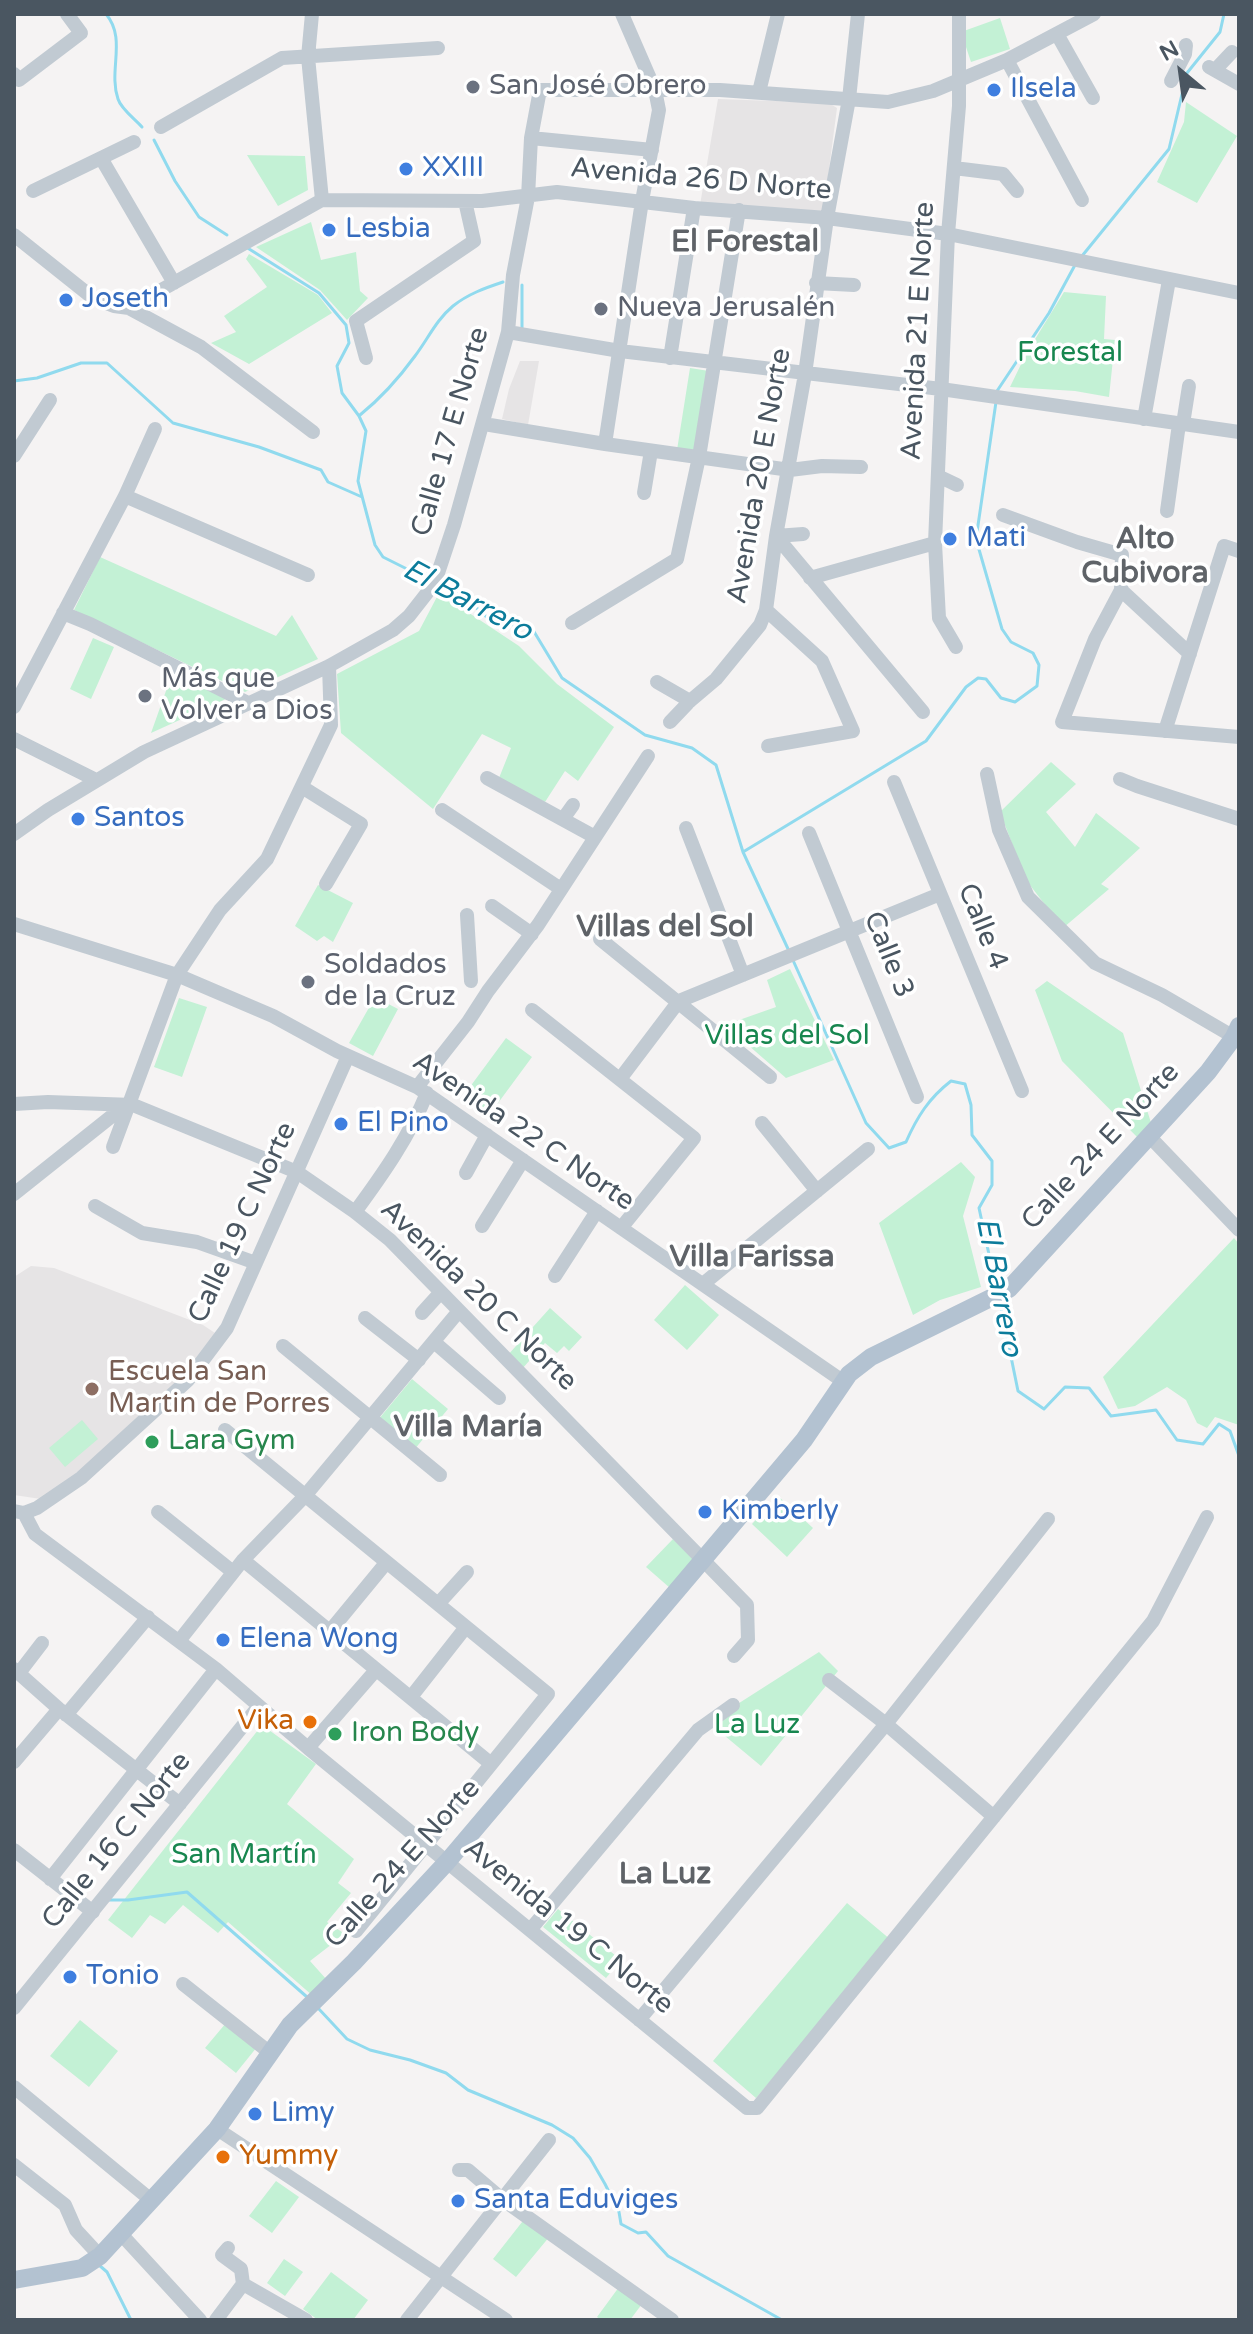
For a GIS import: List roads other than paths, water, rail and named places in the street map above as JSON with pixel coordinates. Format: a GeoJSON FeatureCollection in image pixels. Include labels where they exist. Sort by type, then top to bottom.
{"type":"FeatureCollection","features":[{"type":"Feature","properties":{"kind":"main road","name":"Calle 24 E Norte"},"geometry":{"type":"LineString","coordinates":[[93,2261],[217,2129],[269,2052],[313,2002],[447,1862],[804,1440],[844,1382],[871,1357],[1009,1289],[1208,1072],[1237,1031]]}},
{"type":"Feature","properties":{"kind":"main road"},"geometry":{"type":"LineString","coordinates":[[14,2280],[93,2261]]}},
{"type":"Feature","properties":{"kind":"street"},"geometry":{"type":"LineString","coordinates":[[14,74],[19,80],[81,33],[67,14]]}},
{"type":"Feature","properties":{"kind":"street"},"geometry":{"type":"LineString","coordinates":[[312,14],[308,57],[322,200]]}},
{"type":"Feature","properties":{"kind":"street"},"geometry":{"type":"LineString","coordinates":[[605,444],[659,110],[655,90],[622,14]]}},
{"type":"Feature","properties":{"kind":"street"},"geometry":{"type":"LineString","coordinates":[[759,92],[778,14]]}},
{"type":"Feature","properties":{"kind":"street","name":"Avenida 20 E Norte"},"geometry":{"type":"LineString","coordinates":[[670,722],[716,679],[760,625],[766,610],[805,374],[816,283],[849,99],[858,14]]}},
{"type":"Feature","properties":{"kind":"street","name":"Avenida 21 E Norte"},"geometry":{"type":"LineString","coordinates":[[956,647],[939,618],[935,543],[948,234],[960,79],[959,14]]}},
{"type":"Feature","properties":{"kind":"street"},"geometry":{"type":"LineString","coordinates":[[655,90],[759,92],[888,102],[933,91],[1007,60],[1094,14]]}},
{"type":"Feature","properties":{"kind":"street"},"geometry":{"type":"LineString","coordinates":[[1057,34],[1093,98]]}},
{"type":"Feature","properties":{"kind":"street"},"geometry":{"type":"LineString","coordinates":[[1171,81],[1185,54],[1186,45]]}},
{"type":"Feature","properties":{"kind":"street"},"geometry":{"type":"LineString","coordinates":[[161,127],[282,58],[438,48]]}},
{"type":"Feature","properties":{"kind":"street"},"geometry":{"type":"LineString","coordinates":[[1232,52],[1212,69],[1239,84]]}},
{"type":"Feature","properties":{"kind":"street"},"geometry":{"type":"LineString","coordinates":[[1007,60],[1082,200]]}},
{"type":"Feature","properties":{"kind":"street","name":"Calle 17 E Norte"},"geometry":{"type":"LineString","coordinates":[[14,834],[144,752],[329,666],[401,624],[427,593],[438,573],[484,424],[508,332],[513,275],[528,197],[531,138],[540,90],[655,90]]}},
{"type":"Feature","properties":{"kind":"street"},"geometry":{"type":"LineString","coordinates":[[531,138],[652,150]]}},
{"type":"Feature","properties":{"kind":"street"},"geometry":{"type":"LineString","coordinates":[[33,191],[134,142]]}},
{"type":"Feature","properties":{"kind":"street"},"geometry":{"type":"LineString","coordinates":[[101,158],[174,283]]}},
{"type":"Feature","properties":{"kind":"street"},"geometry":{"type":"LineString","coordinates":[[954,168],[1003,174],[1017,191]]}},
{"type":"Feature","properties":{"kind":"street","name":"Avenida 26 D Norte"},"geometry":{"type":"LineString","coordinates":[[129,308],[322,200],[465,201],[557,192],[694,208],[827,218],[948,234],[1239,293]]}},
{"type":"Feature","properties":{"kind":"street"},"geometry":{"type":"LineString","coordinates":[[366,358],[356,321],[474,241],[465,201]]}},
{"type":"Feature","properties":{"kind":"street"},"geometry":{"type":"LineString","coordinates":[[670,358],[694,208]]}},
{"type":"Feature","properties":{"kind":"street"},"geometry":{"type":"LineString","coordinates":[[572,623],[677,559],[699,457],[739,210]]}},
{"type":"Feature","properties":{"kind":"street"},"geometry":{"type":"LineString","coordinates":[[14,235],[93,298],[129,308],[201,347],[313,432]]}},
{"type":"Feature","properties":{"kind":"street"},"geometry":{"type":"LineString","coordinates":[[1144,419],[1169,280]]}},
{"type":"Feature","properties":{"kind":"street"},"geometry":{"type":"LineString","coordinates":[[816,283],[854,285]]}},
{"type":"Feature","properties":{"kind":"street"},"geometry":{"type":"LineString","coordinates":[[508,332],[670,358],[941,389],[1239,432]]}},
{"type":"Feature","properties":{"kind":"street"},"geometry":{"type":"LineString","coordinates":[[1167,511],[1189,386]]}},
{"type":"Feature","properties":{"kind":"street"},"geometry":{"type":"LineString","coordinates":[[14,456],[50,400]]}},
{"type":"Feature","properties":{"kind":"street"},"geometry":{"type":"LineString","coordinates":[[484,424],[790,470],[822,466],[861,467]]}},
{"type":"Feature","properties":{"kind":"street"},"geometry":{"type":"LineString","coordinates":[[14,707],[125,496],[155,429]]}},
{"type":"Feature","properties":{"kind":"street"},"geometry":{"type":"LineString","coordinates":[[644,493],[651,451]]}},
{"type":"Feature","properties":{"kind":"street"},"geometry":{"type":"LineString","coordinates":[[938,476],[957,485]]}},
{"type":"Feature","properties":{"kind":"street"},"geometry":{"type":"LineString","coordinates":[[125,496],[308,575]]}},
{"type":"Feature","properties":{"kind":"street"},"geometry":{"type":"LineString","coordinates":[[1003,515],[1122,555],[1121,590],[1095,639],[1062,722],[1239,737]]}},
{"type":"Feature","properties":{"kind":"street"},"geometry":{"type":"LineString","coordinates":[[776,536],[803,534]]}},
{"type":"Feature","properties":{"kind":"street"},"geometry":{"type":"LineString","coordinates":[[776,536],[923,712]]}},
{"type":"Feature","properties":{"kind":"street"},"geometry":{"type":"LineString","coordinates":[[810,578],[935,543]]}},
{"type":"Feature","properties":{"kind":"street"},"geometry":{"type":"LineString","coordinates":[[1165,731],[1224,546],[1239,551]]}},
{"type":"Feature","properties":{"kind":"street"},"geometry":{"type":"LineString","coordinates":[[1121,590],[1190,654]]}},
{"type":"Feature","properties":{"kind":"street"},"geometry":{"type":"LineString","coordinates":[[766,610],[822,661],[853,731],[768,746]]}},
{"type":"Feature","properties":{"kind":"street"},"geometry":{"type":"LineString","coordinates":[[63,613],[248,703]]}},
{"type":"Feature","properties":{"kind":"street"},"geometry":{"type":"LineString","coordinates":[[113,1147],[177,975],[220,910],[267,859],[331,725],[329,666]]}},
{"type":"Feature","properties":{"kind":"street"},"geometry":{"type":"LineString","coordinates":[[657,682],[690,701]]}},
{"type":"Feature","properties":{"kind":"street"},"geometry":{"type":"LineString","coordinates":[[14,739],[96,780]]}},
{"type":"Feature","properties":{"kind":"street"},"geometry":{"type":"LineString","coordinates":[[355,1212],[400,1147],[422,1090],[488,991],[532,934],[648,756]]}},
{"type":"Feature","properties":{"kind":"street"},"geometry":{"type":"LineString","coordinates":[[987,774],[999,830],[1028,897],[1095,963],[1237,1031]]}},
{"type":"Feature","properties":{"kind":"street"},"geometry":{"type":"LineString","coordinates":[[487,778],[595,837]]}},
{"type":"Feature","properties":{"kind":"street"},"geometry":{"type":"LineString","coordinates":[[1120,779],[1239,819]]}},
{"type":"Feature","properties":{"kind":"street","name":"Calle 4"},"geometry":{"type":"LineString","coordinates":[[894,782],[1022,1091]]}},
{"type":"Feature","properties":{"kind":"street"},"geometry":{"type":"LineString","coordinates":[[302,787],[361,824],[326,884]]}},
{"type":"Feature","properties":{"kind":"street"},"geometry":{"type":"LineString","coordinates":[[563,819],[573,805]]}},
{"type":"Feature","properties":{"kind":"street"},"geometry":{"type":"LineString","coordinates":[[442,810],[561,889]]}},
{"type":"Feature","properties":{"kind":"street"},"geometry":{"type":"LineString","coordinates":[[686,828],[743,975]]}},
{"type":"Feature","properties":{"kind":"street","name":"Calle 3"},"geometry":{"type":"LineString","coordinates":[[809,833],[917,1097]]}},
{"type":"Feature","properties":{"kind":"street"},"geometry":{"type":"LineString","coordinates":[[620,1079],[679,1001],[940,894]]}},
{"type":"Feature","properties":{"kind":"street"},"geometry":{"type":"LineString","coordinates":[[492,906],[532,934]]}},
{"type":"Feature","properties":{"kind":"street"},"geometry":{"type":"LineString","coordinates":[[467,915],[471,981]]}},
{"type":"Feature","properties":{"kind":"street","name":"Avenida 22 C Norte"},"geometry":{"type":"LineString","coordinates":[[14,924],[177,975],[273,1016],[348,1056],[422,1090],[844,1382]]}},
{"type":"Feature","properties":{"kind":"street"},"geometry":{"type":"LineString","coordinates":[[600,939],[770,1077]]}},
{"type":"Feature","properties":{"kind":"street"},"geometry":{"type":"LineString","coordinates":[[532,1010],[694,1138],[621,1228]]}},
{"type":"Feature","properties":{"kind":"street","name":"Calle 19 C Norte"},"geometry":{"type":"LineString","coordinates":[[19,1512],[46,1504],[81,1478],[188,1380],[227,1328],[348,1056]]}},
{"type":"Feature","properties":{"kind":"street","name":"Avenida 20 C Norte"},"geometry":{"type":"LineString","coordinates":[[14,1104],[127,1104],[297,1172],[355,1212],[390,1240],[747,1605],[748,1640],[734,1656]]}},
{"type":"Feature","properties":{"kind":"street"},"geometry":{"type":"LineString","coordinates":[[14,1194],[127,1104]]}},
{"type":"Feature","properties":{"kind":"street"},"geometry":{"type":"LineString","coordinates":[[762,1123],[817,1191]]}},
{"type":"Feature","properties":{"kind":"street"},"geometry":{"type":"LineString","coordinates":[[466,1173],[487,1135]]}},
{"type":"Feature","properties":{"kind":"street"},"geometry":{"type":"LineString","coordinates":[[1149,1136],[1239,1230]]}},
{"type":"Feature","properties":{"kind":"street"},"geometry":{"type":"LineString","coordinates":[[703,1284],[868,1149]]}},
{"type":"Feature","properties":{"kind":"street"},"geometry":{"type":"LineString","coordinates":[[482,1226],[523,1160]]}},
{"type":"Feature","properties":{"kind":"street"},"geometry":{"type":"LineString","coordinates":[[95,1206],[142,1233],[197,1242],[256,1263]]}},
{"type":"Feature","properties":{"kind":"street"},"geometry":{"type":"LineString","coordinates":[[555,1276],[597,1211]]}},
{"type":"Feature","properties":{"kind":"street"},"geometry":{"type":"LineString","coordinates":[[422,1313],[441,1292]]}},
{"type":"Feature","properties":{"kind":"street"},"geometry":{"type":"LineString","coordinates":[[179,1641],[243,1560],[304,1497],[371,1420],[459,1311]]}},
{"type":"Feature","properties":{"kind":"street"},"geometry":{"type":"LineString","coordinates":[[365,1318],[419,1360]]}},
{"type":"Feature","properties":{"kind":"street"},"geometry":{"type":"LineString","coordinates":[[434,1342],[499,1398]]}},
{"type":"Feature","properties":{"kind":"street"},"geometry":{"type":"LineString","coordinates":[[283,1346],[440,1475]]}},
{"type":"Feature","properties":{"kind":"street"},"geometry":{"type":"LineString","coordinates":[[225,1430],[548,1694],[356,1931]]}},
{"type":"Feature","properties":{"kind":"street","name":"Avenida 19 C Norte"},"geometry":{"type":"LineString","coordinates":[[19,1512],[35,1534],[216,1669],[747,2108],[757,2108],[994,1817]]}},
{"type":"Feature","properties":{"kind":"street"},"geometry":{"type":"LineString","coordinates":[[158,1512],[233,1572]]}},
{"type":"Feature","properties":{"kind":"street"},"geometry":{"type":"LineString","coordinates":[[829,1680],[886,1724],[994,1817],[1153,1621],[1207,1517]]}},
{"type":"Feature","properties":{"kind":"street"},"geometry":{"type":"LineString","coordinates":[[639,2020],[886,1724],[1048,1519]]}},
{"type":"Feature","properties":{"kind":"street"},"geometry":{"type":"LineString","coordinates":[[243,1560],[490,1763]]}},
{"type":"Feature","properties":{"kind":"street"},"geometry":{"type":"LineString","coordinates":[[330,1631],[386,1563]]}},
{"type":"Feature","properties":{"kind":"street"},"geometry":{"type":"LineString","coordinates":[[438,1604],[467,1572]]}},
{"type":"Feature","properties":{"kind":"street"},"geometry":{"type":"LineString","coordinates":[[14,1762],[148,1617]]}},
{"type":"Feature","properties":{"kind":"street"},"geometry":{"type":"LineString","coordinates":[[411,1697],[466,1627]]}},
{"type":"Feature","properties":{"kind":"street"},"geometry":{"type":"LineString","coordinates":[[42,1643],[16,1671],[180,1804]]}},
{"type":"Feature","properties":{"kind":"street"},"geometry":{"type":"LineString","coordinates":[[53,1875],[216,1669]]}},
{"type":"Feature","properties":{"kind":"street"},"geometry":{"type":"LineString","coordinates":[[308,1748],[376,1670]]}},
{"type":"Feature","properties":{"kind":"street"},"geometry":{"type":"LineString","coordinates":[[530,1930],[698,1730],[733,1705]]}},
{"type":"Feature","properties":{"kind":"street","name":"Calle 16 C Norte"},"geometry":{"type":"LineString","coordinates":[[14,2008],[259,1706]]}},
{"type":"Feature","properties":{"kind":"street"},"geometry":{"type":"LineString","coordinates":[[14,1850],[53,1875],[96,1909]]}},
{"type":"Feature","properties":{"kind":"street"},"geometry":{"type":"LineString","coordinates":[[183,1984],[269,2052]]}},
{"type":"Feature","properties":{"kind":"street"},"geometry":{"type":"LineString","coordinates":[[14,2087],[151,2200]]}},
{"type":"Feature","properties":{"kind":"street"},"geometry":{"type":"LineString","coordinates":[[217,2129],[506,2320]]}},
{"type":"Feature","properties":{"kind":"street"},"geometry":{"type":"LineString","coordinates":[[407,2320],[549,2140]]}},
{"type":"Feature","properties":{"kind":"street"},"geometry":{"type":"LineString","coordinates":[[14,2165],[65,2205],[93,2261]]}},
{"type":"Feature","properties":{"kind":"street"},"geometry":{"type":"LineString","coordinates":[[459,2170],[468,2170],[502,2199],[672,2320]]}},
{"type":"Feature","properties":{"kind":"street"},"geometry":{"type":"LineString","coordinates":[[121,2234],[200,2320]]}},
{"type":"Feature","properties":{"kind":"street"},"geometry":{"type":"LineString","coordinates":[[216,2320],[243,2284],[241,2269],[222,2255],[228,2248]]}},
{"type":"Feature","properties":{"kind":"street"},"geometry":{"type":"LineString","coordinates":[[243,2284],[306,2320]]}},
{"type":"Feature","properties":{"kind":"waterway"},"geometry":{"type":"LineString","coordinates":[[106,14],[115,34],[115,88],[118,99],[142,127]]}},
{"type":"Feature","properties":{"kind":"waterway"},"geometry":{"type":"LineString","coordinates":[[1082,256],[1169,149],[1187,73],[1220,32],[1224,14]]}},
{"type":"Feature","properties":{"kind":"waterway"},"geometry":{"type":"LineString","coordinates":[[154,140],[175,181],[199,217],[227,235]]}},
{"type":"Feature","properties":{"kind":"waterway"},"geometry":{"type":"LineString","coordinates":[[246,247],[319,293],[346,325],[349,343],[337,366],[342,393],[366,431],[358,481],[375,545],[383,557],[427,579]]}},
{"type":"Feature","properties":{"kind":"waterway"},"geometry":{"type":"LineString","coordinates":[[997,391],[1049,313],[1075,265]]}},
{"type":"Feature","properties":{"kind":"waterway"},"geometry":{"type":"LineString","coordinates":[[360,415],[396,380],[447,311],[471,295],[503,282]]}},
{"type":"Feature","properties":{"kind":"waterway"},"geometry":{"type":"LineString","coordinates":[[522,285],[522,328]]}},
{"type":"Feature","properties":{"kind":"waterway","name":"El Barrero"},"geometry":{"type":"LineString","coordinates":[[14,381],[37,378],[81,363],[107,363],[173,423],[259,447],[321,470],[328,482],[362,497]]}},
{"type":"Feature","properties":{"kind":"waterway"},"geometry":{"type":"LineString","coordinates":[[743,852],[926,741],[966,687],[978,678],[986,679],[1001,698],[1015,702],[1037,686],[1039,665],[1033,653],[1011,642],[1002,629],[976,539],[996,402]]}},
{"type":"Feature","properties":{"kind":"waterway","name":"El Barrero"},"geometry":{"type":"LineString","coordinates":[[438,584],[456,590],[489,619],[533,630],[562,678],[645,735],[692,748],[716,765],[743,852],[789,951]]}},
{"type":"Feature","properties":{"kind":"waterway","name":"El Barrero"},"geometry":{"type":"LineString","coordinates":[[792,958],[866,1123],[889,1148],[906,1142],[924,1108],[943,1087],[951,1081],[965,1084],[971,1105],[972,1135],[992,1161],[992,1185],[979,1208],[996,1287]]}},
{"type":"Feature","properties":{"kind":"waterway","name":"El Barrero"},"geometry":{"type":"LineString","coordinates":[[1000,1303],[1018,1391],[1044,1409],[1065,1387],[1089,1388],[1111,1416],[1156,1410],[1177,1440],[1203,1444],[1219,1424],[1230,1431],[1239,1456]]}},
{"type":"Feature","properties":{"kind":"waterway"},"geometry":{"type":"LineString","coordinates":[[106,1900],[187,1892],[307,1997]]}},
{"type":"Feature","properties":{"kind":"waterway"},"geometry":{"type":"LineString","coordinates":[[318,2008],[347,2039],[370,2050],[446,2073],[468,2090],[552,2125],[573,2138],[590,2158],[605,2184],[619,2212],[621,2224],[638,2233],[646,2232],[668,2256],[782,2320]]}},
{"type":"Feature","properties":{"kind":"waterway"},"geometry":{"type":"LineString","coordinates":[[99,2265],[107,2272],[131,2320]]}},
{"type":"Feature","properties":{"kind":"place","name":"San José Obrero"},"geometry":{"type":"Point","coordinates":[473,87]}},
{"type":"Feature","properties":{"kind":"place","name":"Ilsela"},"geometry":{"type":"Point","coordinates":[994,90]}},
{"type":"Feature","properties":{"kind":"place","name":"XXIII"},"geometry":{"type":"Point","coordinates":[406,169]}},
{"type":"Feature","properties":{"kind":"place","name":"Lesbia"},"geometry":{"type":"Point","coordinates":[329,230]}},
{"type":"Feature","properties":{"kind":"place","name":"Joseth"},"geometry":{"type":"Point","coordinates":[66,300]}},
{"type":"Feature","properties":{"kind":"place","name":"Nueva Jerusalén"},"geometry":{"type":"Point","coordinates":[601,309]}},
{"type":"Feature","properties":{"kind":"place","name":"Mati"},"geometry":{"type":"Point","coordinates":[950,539]}},
{"type":"Feature","properties":{"kind":"place","name":"Más que Volver a Dios"},"geometry":{"type":"Point","coordinates":[145,696]}},
{"type":"Feature","properties":{"kind":"place","name":"Santos"},"geometry":{"type":"Point","coordinates":[78,819]}},
{"type":"Feature","properties":{"kind":"place","name":"Soldados de la Cruz"},"geometry":{"type":"Point","coordinates":[308,982]}},
{"type":"Feature","properties":{"kind":"place","name":"El Pino"},"geometry":{"type":"Point","coordinates":[341,1124]}},
{"type":"Feature","properties":{"kind":"place","name":"Escuela San Martin de Porres"},"geometry":{"type":"Point","coordinates":[92,1389]}},
{"type":"Feature","properties":{"kind":"place","name":"Lara Gym"},"geometry":{"type":"Point","coordinates":[152,1442]}},
{"type":"Feature","properties":{"kind":"place","name":"Kimberly"},"geometry":{"type":"Point","coordinates":[705,1512]}},
{"type":"Feature","properties":{"kind":"place","name":"Elena Wong"},"geometry":{"type":"Point","coordinates":[223,1640]}},
{"type":"Feature","properties":{"kind":"place","name":"Vika"},"geometry":{"type":"Point","coordinates":[310,1722]}},
{"type":"Feature","properties":{"kind":"place","name":"Iron Body"},"geometry":{"type":"Point","coordinates":[335,1734]}},
{"type":"Feature","properties":{"kind":"place","name":"Tonio"},"geometry":{"type":"Point","coordinates":[70,1977]}},
{"type":"Feature","properties":{"kind":"place","name":"Limy"},"geometry":{"type":"Point","coordinates":[255,2114]}},
{"type":"Feature","properties":{"kind":"place","name":"Yummy"},"geometry":{"type":"Point","coordinates":[223,2157]}},
{"type":"Feature","properties":{"kind":"place","name":"Santa Eduviges"},"geometry":{"type":"Point","coordinates":[458,2201]}},
{"type":"Feature","properties":{"kind":"district","name":"El Forestal"},"geometry":{"type":"Point","coordinates":[745,243]}},
{"type":"Feature","properties":{"kind":"district","name":"Alto Cubivora"},"geometry":{"type":"Point","coordinates":[1145,557]}},
{"type":"Feature","properties":{"kind":"district","name":"Villas del Sol"},"geometry":{"type":"Point","coordinates":[665,928]}},
{"type":"Feature","properties":{"kind":"district","name":"Villa Farissa"},"geometry":{"type":"Point","coordinates":[752,1258]}},
{"type":"Feature","properties":{"kind":"district","name":"Villa María"},"geometry":{"type":"Point","coordinates":[468,1428]}},
{"type":"Feature","properties":{"kind":"district","name":"La Luz"},"geometry":{"type":"Point","coordinates":[665,1875]}},
{"type":"Feature","properties":{"kind":"park label","name":"Forestal"},"geometry":{"type":"Point","coordinates":[1070,354]}},
{"type":"Feature","properties":{"kind":"park label","name":"San Martín"},"geometry":{"type":"Point","coordinates":[244,1856]}}]}
